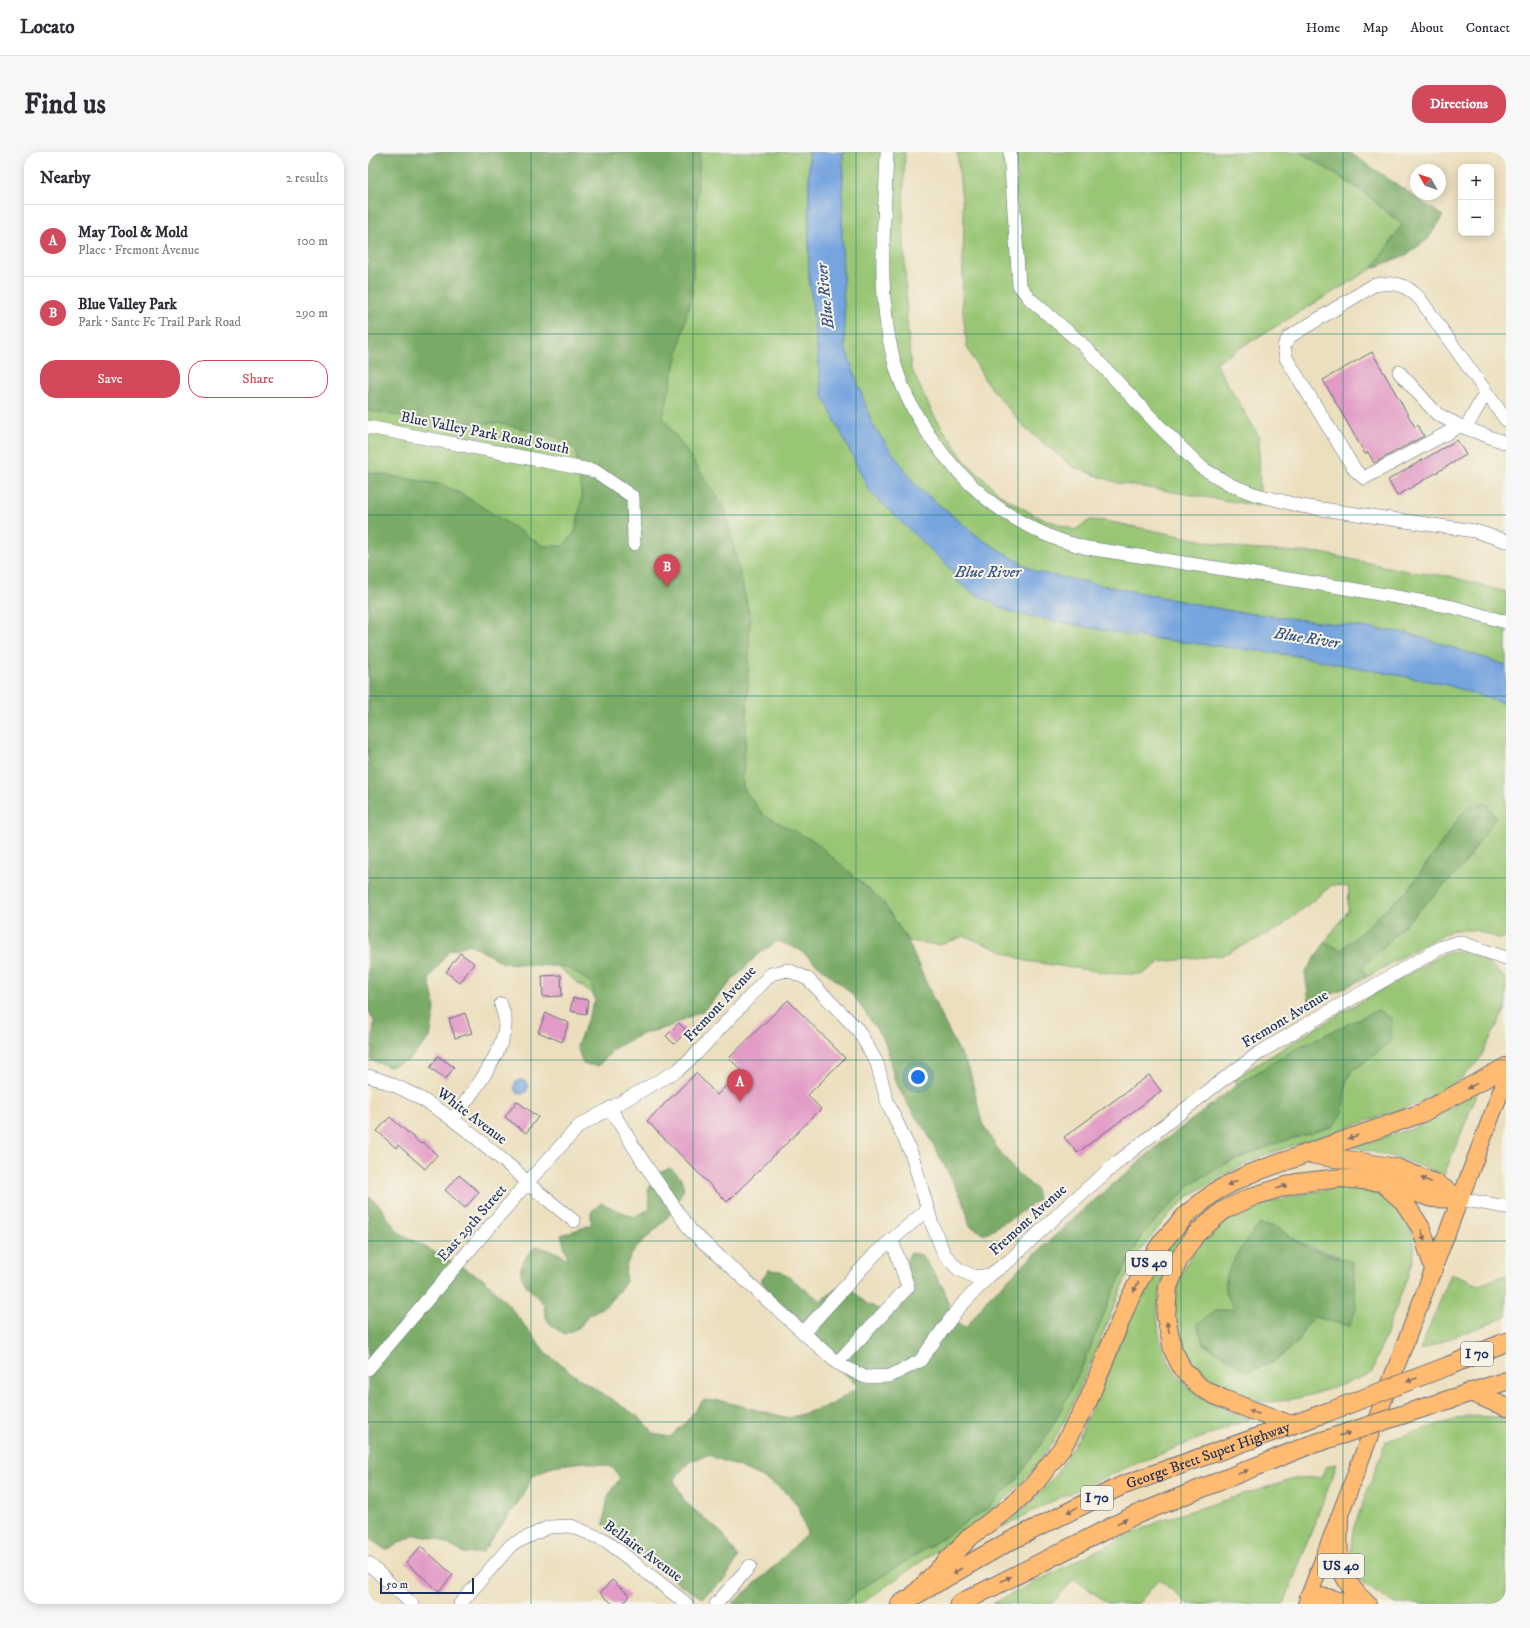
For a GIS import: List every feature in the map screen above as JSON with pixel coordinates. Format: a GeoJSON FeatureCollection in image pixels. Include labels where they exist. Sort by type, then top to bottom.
{"type":"FeatureCollection","features":[{"type":"Feature","properties":{"kind":"highway","name":"US 40"},"geometry":{"type":"LineString","coordinates":[[907,1600],[971,1536],[1010,1507],[1035,1483],[1062,1448],[1088,1401],[1128,1302],[1146,1267],[1162,1242],[1188,1213],[1216,1191],[1249,1174],[1422,1113],[1506,1067]]}},
{"type":"Feature","properties":{"kind":"highway"},"geometry":{"type":"LineString","coordinates":[[1307,1153],[1397,1168],[1438,1184],[1460,1199]]}},
{"type":"Feature","properties":{"kind":"highway"},"geometry":{"type":"LineString","coordinates":[[1291,1425],[1223,1399],[1201,1388],[1183,1370],[1173,1350],[1166,1317],[1168,1287],[1178,1261],[1196,1234],[1224,1210],[1254,1196],[1296,1183],[1341,1178],[1383,1182],[1432,1198],[1460,1199]]}},
{"type":"Feature","properties":{"kind":"highway"},"geometry":{"type":"LineString","coordinates":[[1383,1182],[1404,1202],[1421,1228],[1434,1269]]}},
{"type":"Feature","properties":{"kind":"highway","name":"George Brett Super Highway"},"geometry":{"type":"LineString","coordinates":[[907,1600],[1006,1543],[1121,1486],[1328,1412],[1506,1342]]}},
{"type":"Feature","properties":{"kind":"highway","name":"George Brett Super Highway"},"geometry":{"type":"LineString","coordinates":[[959,1604],[1133,1516],[1307,1446],[1506,1381]]}},
{"type":"Feature","properties":{"kind":"highway"},"geometry":{"type":"LineString","coordinates":[[1470,1392],[1506,1407]]}},
{"type":"Feature","properties":{"kind":"highway","name":"US 40"},"geometry":{"type":"LineString","coordinates":[[1339,1519],[1340,1562],[1347,1580],[1360,1598],[1367,1604]]}},
{"type":"Feature","properties":{"kind":"highway"},"geometry":{"type":"LineString","coordinates":[[1312,1601],[1327,1598],[1351,1604]]}},
{"type":"Feature","properties":{"kind":"main road","name":"US 40"},"geometry":{"type":"LineString","coordinates":[[1339,1519],[1506,1078]]}},
{"type":"Feature","properties":{"kind":"main road"},"geometry":{"type":"LineString","coordinates":[[1312,1601],[1339,1519]]}},
{"type":"Feature","properties":{"kind":"street"},"geometry":{"type":"LineString","coordinates":[[886,152],[883,283],[886,317],[893,358],[907,396],[930,437],[957,471],[988,500],[1048,535],[1087,548],[1363,591],[1453,607],[1506,622]]}},
{"type":"Feature","properties":{"kind":"street"},"geometry":{"type":"LineString","coordinates":[[1010,152],[1019,284],[1030,299],[1081,343],[1159,426],[1202,468],[1231,485],[1301,506],[1475,531],[1506,541]]}},
{"type":"Feature","properties":{"kind":"street"},"geometry":{"type":"LineString","coordinates":[[1486,392],[1463,427],[1364,478],[1355,470],[1312,401],[1286,358],[1284,346],[1289,338],[1374,285],[1388,283],[1402,285],[1411,290],[1420,299],[1506,420]]}},
{"type":"Feature","properties":{"kind":"street"},"geometry":{"type":"LineString","coordinates":[[1398,372],[1437,414],[1463,427],[1506,443]]}},
{"type":"Feature","properties":{"kind":"street","name":"Blue Valley Park Road South"},"geometry":{"type":"LineString","coordinates":[[368,427],[595,470],[633,496],[634,544]]}},
{"type":"Feature","properties":{"kind":"street","name":"Fremont Avenue"},"geometry":{"type":"LineString","coordinates":[[610,1108],[678,1070],[697,1053],[771,974],[788,970],[808,979],[858,1030],[877,1063],[887,1101],[912,1155],[932,1224],[944,1254],[958,1269],[975,1277],[990,1275],[1009,1261],[1066,1207],[1119,1161],[1221,1081],[1265,1049],[1442,947],[1459,942],[1506,958]]}},
{"type":"Feature","properties":{"kind":"street"},"geometry":{"type":"LineString","coordinates":[[453,1119],[486,1075],[494,1058],[503,1035],[505,1020],[501,1004]]}},
{"type":"Feature","properties":{"kind":"street","name":"White Avenue"},"geometry":{"type":"LineString","coordinates":[[368,1076],[420,1097],[453,1119],[519,1174],[527,1183],[574,1221]]}},
{"type":"Feature","properties":{"kind":"street"},"geometry":{"type":"LineString","coordinates":[[610,1108],[642,1160],[691,1231],[837,1363],[866,1377],[890,1376],[920,1361],[957,1310],[990,1275]]}},
{"type":"Feature","properties":{"kind":"street","name":"East 29th Street"},"geometry":{"type":"LineString","coordinates":[[368,1369],[527,1183],[579,1126],[610,1108]]}},
{"type":"Feature","properties":{"kind":"street"},"geometry":{"type":"LineString","coordinates":[[1460,1199],[1506,1207]]}},
{"type":"Feature","properties":{"kind":"street"},"geometry":{"type":"LineString","coordinates":[[803,1332],[876,1253],[928,1209]]}},
{"type":"Feature","properties":{"kind":"street"},"geometry":{"type":"LineString","coordinates":[[837,1363],[908,1286],[892,1240]]}},
{"type":"Feature","properties":{"kind":"street","name":"Bellaire Avenue"},"geometry":{"type":"LineString","coordinates":[[460,1604],[511,1545],[549,1527],[572,1526],[606,1540],[687,1604]]}},
{"type":"Feature","properties":{"kind":"street"},"geometry":{"type":"LineString","coordinates":[[368,1563],[412,1604]]}},
{"type":"Feature","properties":{"kind":"street"},"geometry":{"type":"LineString","coordinates":[[716,1604],[750,1566]]}},
{"type":"Feature","properties":{"kind":"green space"},"geometry":{"type":"Polygon","coordinates":[[[368,152],[809,152],[809,276],[822,394],[936,552],[953,571],[956,581],[1012,613],[1134,636],[1292,655],[1444,684],[1506,704],[1506,937],[1500,939],[1475,930],[1453,930],[1419,947],[1367,977],[1362,968],[1463,866],[1495,818],[1466,808],[1409,889],[1341,951],[1325,942],[1348,911],[1349,887],[1332,885],[1278,929],[1223,955],[1160,962],[1143,974],[1115,974],[1026,961],[965,936],[940,945],[908,941],[882,901],[814,841],[642,1034],[493,915],[368,936],[368,152]]]}},
{"type":"Feature","properties":{"kind":"green space"},"geometry":{"type":"Polygon","coordinates":[[[368,152],[700,152],[692,293],[663,417],[724,506],[750,617],[743,787],[763,815],[814,841],[882,901],[908,941],[940,1014],[970,1072],[982,1123],[995,1145],[1017,1173],[1036,1189],[1038,1200],[1017,1215],[985,1234],[970,1226],[964,1203],[927,1133],[912,1112],[895,1081],[885,1042],[865,1012],[851,993],[800,950],[778,941],[759,953],[704,1010],[668,1027],[642,1034],[615,1048],[598,1066],[583,1064],[577,1046],[595,1000],[591,983],[567,967],[503,963],[470,944],[449,951],[429,978],[435,1009],[430,1038],[409,1060],[389,1067],[371,1060],[374,1021],[368,1009],[368,472],[444,485],[470,499],[543,546],[563,546],[575,532],[582,498],[576,450],[556,437],[498,423],[450,424],[368,411],[368,152]]]}},
{"type":"Feature","properties":{"kind":"green space"},"geometry":{"type":"Polygon","coordinates":[[[843,152],[905,152],[903,210],[907,322],[911,368],[933,414],[965,461],[1002,496],[1036,516],[1075,530],[1090,520],[1106,521],[1244,549],[1321,553],[1417,573],[1449,576],[1506,592],[1506,665],[1407,633],[1230,611],[1036,572],[981,539],[917,487],[873,426],[845,347],[842,244],[843,152]]]}},
{"type":"Feature","properties":{"kind":"green space"},"geometry":{"type":"Polygon","coordinates":[[[957,152],[1300,152],[1364,192],[1402,225],[1373,268],[1215,363],[1259,436],[1260,506],[1118,483],[1073,467],[1025,428],[986,382],[967,347],[962,304],[964,220],[957,152]]]}},
{"type":"Feature","properties":{"kind":"green space"},"geometry":{"type":"Polygon","coordinates":[[[1300,152],[1349,152],[1410,194],[1410,200],[1420,200],[1443,216],[1428,239],[1406,255],[1373,268],[1402,225],[1364,192],[1300,152]]]}},
{"type":"Feature","properties":{"kind":"green space"},"geometry":{"type":"Polygon","coordinates":[[[1487,803],[1495,818],[1463,866],[1362,968],[1367,977],[1324,998],[1309,1001],[1305,973],[1325,942],[1341,950],[1409,889],[1466,808],[1487,803]]]}},
{"type":"Feature","properties":{"kind":"green space"},"geometry":{"type":"Polygon","coordinates":[[[1459,951],[1479,958],[1490,965],[1506,979],[1506,1008],[1479,1060],[1464,1076],[1443,1092],[1424,1102],[1265,1155],[1228,1173],[1189,1196],[1167,1217],[1136,1256],[1067,1416],[1053,1442],[1032,1471],[1011,1494],[984,1517],[861,1604],[843,1604],[861,1589],[1080,1372],[1113,1292],[1142,1235],[1192,1183],[1225,1164],[1342,1116],[1346,1082],[1351,1072],[1390,1043],[1378,1010],[1295,1049],[1237,1085],[1235,1078],[1348,1009],[1443,954],[1459,951]]]}},
{"type":"Feature","properties":{"kind":"green space"},"geometry":{"type":"Polygon","coordinates":[[[1378,1010],[1392,1019],[1390,1043],[1351,1072],[1346,1082],[1342,1116],[1332,1127],[1274,1144],[1225,1164],[1192,1183],[1142,1235],[1113,1292],[1080,1372],[1050,1431],[1017,1479],[989,1507],[861,1589],[843,1604],[732,1604],[766,1574],[807,1534],[799,1508],[787,1494],[767,1480],[755,1474],[708,1455],[689,1462],[674,1480],[685,1502],[724,1535],[738,1558],[725,1579],[702,1598],[678,1583],[603,1524],[608,1496],[620,1478],[612,1467],[584,1462],[553,1466],[532,1477],[524,1494],[482,1553],[464,1553],[438,1539],[415,1535],[386,1550],[368,1538],[368,1196],[379,1205],[398,1232],[485,1280],[507,1303],[546,1353],[576,1376],[640,1418],[654,1434],[670,1437],[685,1423],[703,1400],[722,1401],[789,1418],[831,1405],[858,1387],[783,1310],[761,1281],[768,1270],[781,1271],[821,1301],[837,1288],[850,1288],[866,1303],[885,1312],[899,1303],[902,1272],[910,1253],[922,1255],[944,1289],[954,1323],[967,1327],[987,1299],[1076,1216],[1160,1144],[1237,1085],[1295,1049],[1378,1010]]]}},
{"type":"Feature","properties":{"kind":"green space"},"geometry":{"type":"Polygon","coordinates":[[[1479,1089],[1444,1175],[1376,1152],[1352,1147],[1414,1128],[1447,1110],[1479,1089]]]}},
{"type":"Feature","properties":{"kind":"green space"},"geometry":{"type":"Polygon","coordinates":[[[670,1168],[681,1178],[684,1188],[669,1215],[633,1253],[625,1271],[626,1282],[607,1305],[588,1315],[580,1327],[565,1334],[555,1328],[545,1315],[544,1304],[525,1283],[522,1276],[521,1269],[523,1262],[528,1255],[536,1246],[558,1253],[568,1259],[561,1235],[591,1225],[591,1212],[601,1203],[634,1217],[650,1209],[648,1190],[657,1174],[670,1168]]]}},
{"type":"Feature","properties":{"kind":"green space"},"geometry":{"type":"Polygon","coordinates":[[[1338,1188],[1366,1190],[1378,1194],[1388,1200],[1397,1207],[1404,1216],[1410,1227],[1413,1238],[1413,1262],[1371,1374],[1314,1394],[1283,1401],[1251,1401],[1214,1387],[1198,1375],[1187,1360],[1179,1343],[1175,1325],[1177,1288],[1193,1253],[1210,1234],[1230,1218],[1275,1201],[1338,1188]],[[1275,1226],[1226,1292],[1234,1309],[1215,1311],[1198,1324],[1203,1344],[1228,1358],[1248,1372],[1275,1361],[1298,1342],[1305,1327],[1315,1317],[1350,1326],[1338,1256],[1298,1241],[1275,1226]]]}},
{"type":"Feature","properties":{"kind":"green space"},"geometry":{"type":"Polygon","coordinates":[[[1208,1207],[1210,1212],[1188,1233],[1169,1260],[1166,1268],[1160,1290],[1158,1305],[1160,1336],[1170,1363],[1188,1387],[1214,1405],[1227,1411],[1251,1418],[1123,1469],[1059,1498],[1000,1528],[1032,1501],[1057,1473],[1080,1435],[1140,1295],[1160,1256],[1208,1207]]]}},
{"type":"Feature","properties":{"kind":"green space"},"geometry":{"type":"Polygon","coordinates":[[[1259,1225],[1275,1226],[1294,1240],[1311,1249],[1353,1262],[1356,1309],[1350,1326],[1315,1317],[1305,1327],[1298,1342],[1275,1361],[1248,1372],[1203,1343],[1197,1324],[1215,1311],[1234,1309],[1226,1291],[1228,1274],[1236,1256],[1259,1225]]]}},
{"type":"Feature","properties":{"kind":"green space"},"geometry":{"type":"Polygon","coordinates":[[[1451,1274],[1479,1285],[1506,1275],[1506,1317],[1420,1350],[1451,1274]]]}},
{"type":"Feature","properties":{"kind":"green space"},"geometry":{"type":"Polygon","coordinates":[[[1466,1416],[1506,1417],[1506,1599],[1491,1604],[1396,1604],[1363,1584],[1355,1573],[1352,1562],[1351,1547],[1353,1530],[1386,1441],[1466,1416]]]}},
{"type":"Feature","properties":{"kind":"green space"},"geometry":{"type":"Polygon","coordinates":[[[1337,1464],[1284,1604],[1188,1604],[1159,1579],[1138,1604],[1109,1604],[1074,1579],[1052,1604],[992,1604],[1108,1545],[1162,1520],[1297,1478],[1321,1477],[1326,1467],[1337,1464]]]}},
{"type":"Feature","properties":{"kind":"water","name":"Blue River"},"geometry":{"type":"Polygon","coordinates":[[[809,152],[843,152],[842,244],[845,347],[873,426],[917,487],[981,539],[1036,572],[1230,611],[1407,633],[1506,665],[1506,704],[1444,684],[1292,655],[1134,636],[1012,613],[975,594],[956,581],[953,571],[870,492],[822,394],[809,276],[809,152]]]}},
{"type":"Feature","properties":{"kind":"water"},"geometry":{"type":"Polygon","coordinates":[[[518,1080],[524,1080],[528,1084],[528,1090],[524,1094],[518,1094],[514,1090],[514,1084],[518,1080]]]}},
{"type":"Feature","properties":{"kind":"building"},"geometry":{"type":"Polygon","coordinates":[[[1372,352],[1415,427],[1418,425],[1424,436],[1374,463],[1368,452],[1365,454],[1323,380],[1372,352]]]}},
{"type":"Feature","properties":{"kind":"building"},"geometry":{"type":"Polygon","coordinates":[[[1457,440],[1466,455],[1397,496],[1388,480],[1457,440]]]}},
{"type":"Feature","properties":{"kind":"building"},"geometry":{"type":"Polygon","coordinates":[[[460,953],[474,963],[460,983],[446,972],[460,953]]]}},
{"type":"Feature","properties":{"kind":"building"},"geometry":{"type":"Polygon","coordinates":[[[561,975],[562,996],[543,997],[542,976],[561,975]]]}},
{"type":"Feature","properties":{"kind":"building"},"geometry":{"type":"Polygon","coordinates":[[[573,998],[588,1000],[586,1014],[570,1011],[573,998]]]}},
{"type":"Feature","properties":{"kind":"building"},"geometry":{"type":"Polygon","coordinates":[[[788,1000],[845,1058],[808,1095],[821,1109],[727,1202],[647,1121],[696,1073],[717,1095],[741,1070],[729,1058],[788,1000]]]}},
{"type":"Feature","properties":{"kind":"building"},"geometry":{"type":"Polygon","coordinates":[[[465,1013],[472,1033],[455,1038],[449,1019],[465,1013]]]}},
{"type":"Feature","properties":{"kind":"building"},"geometry":{"type":"Polygon","coordinates":[[[546,1013],[569,1023],[562,1042],[538,1032],[546,1013]]]}},
{"type":"Feature","properties":{"kind":"building"},"geometry":{"type":"Polygon","coordinates":[[[679,1023],[687,1031],[674,1044],[666,1036],[679,1023]]]}},
{"type":"Feature","properties":{"kind":"building"},"geometry":{"type":"Polygon","coordinates":[[[438,1056],[454,1067],[446,1079],[430,1068],[438,1056]]]}},
{"type":"Feature","properties":{"kind":"building"},"geometry":{"type":"Polygon","coordinates":[[[1149,1075],[1161,1091],[1077,1153],[1064,1137],[1149,1075]]]}},
{"type":"Feature","properties":{"kind":"building"},"geometry":{"type":"Polygon","coordinates":[[[517,1101],[538,1117],[526,1133],[505,1117],[517,1101]]]}},
{"type":"Feature","properties":{"kind":"building"},"geometry":{"type":"Polygon","coordinates":[[[390,1117],[421,1144],[423,1142],[437,1155],[425,1169],[398,1145],[396,1148],[377,1131],[390,1117]]]}},
{"type":"Feature","properties":{"kind":"building"},"geometry":{"type":"Polygon","coordinates":[[[459,1175],[479,1192],[465,1208],[445,1190],[459,1175]]]}},
{"type":"Feature","properties":{"kind":"building"},"geometry":{"type":"Polygon","coordinates":[[[421,1546],[453,1575],[439,1591],[406,1563],[421,1546]]]}},
{"type":"Feature","properties":{"kind":"building"},"geometry":{"type":"Polygon","coordinates":[[[612,1580],[630,1596],[622,1604],[613,1604],[600,1593],[612,1580]]]}},
{"type":"Feature","properties":{"kind":"place","name":"Blue Valley Park"},"geometry":{"type":"Point","coordinates":[667,587]}},
{"type":"Feature","properties":{"kind":"place","name":"May Tool & Mold"},"geometry":{"type":"Point","coordinates":[740,1102]}}]}
